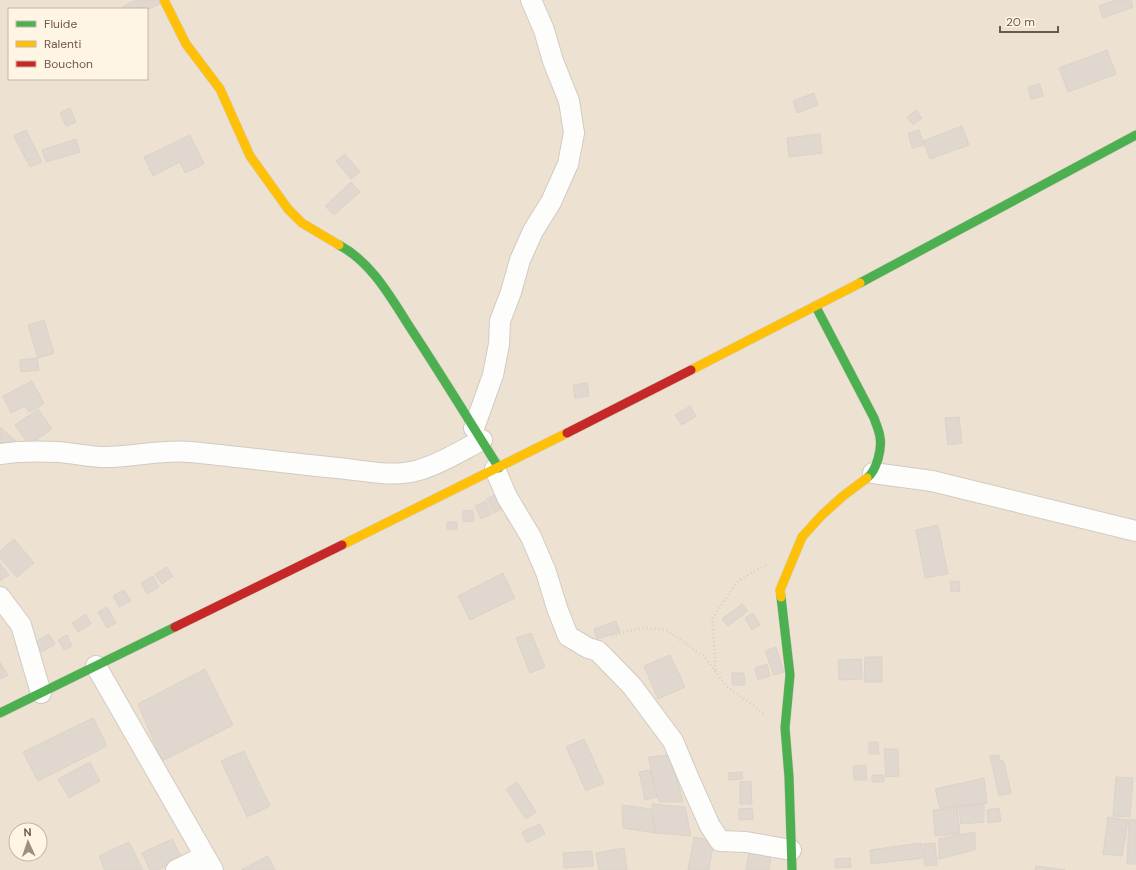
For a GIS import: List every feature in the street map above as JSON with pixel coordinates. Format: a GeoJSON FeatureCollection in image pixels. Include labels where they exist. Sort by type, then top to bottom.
{"type":"FeatureCollection","features":[{"type":"Feature","properties":{"kind":"main road"},"geometry":{"type":"LineString","coordinates":[[164,0],[186,44],[220,89],[250,156],[288,209],[302,223],[347,249],[374,273],[478,434],[497,468]]}},
{"type":"Feature","properties":{"kind":"main road"},"geometry":{"type":"LineString","coordinates":[[0,713],[497,468],[816,307],[1136,135]]}},
{"type":"Feature","properties":{"kind":"main road"},"geometry":{"type":"LineString","coordinates":[[792,870],[790,777],[785,728],[790,675],[780,590],[802,537],[822,515],[843,496],[873,473],[879,454],[880,437],[874,418],[816,307]]}},
{"type":"Feature","properties":{"kind":"street"},"geometry":{"type":"LineString","coordinates":[[0,454],[12,452],[56,452],[99,456],[129,456],[159,452],[189,452],[384,473],[405,473],[419,470],[437,463],[478,434],[493,375],[500,321],[511,292],[520,260],[533,231],[550,202],[568,164],[574,133],[569,101],[553,61],[544,30],[531,0]]}},
{"type":"Feature","properties":{"kind":"street"},"geometry":{"type":"LineString","coordinates":[[497,468],[507,497],[531,537],[546,572],[557,608],[568,636],[588,648],[598,651],[632,686],[673,740],[710,826],[720,841],[746,842],[791,850]]}},
{"type":"Feature","properties":{"kind":"street"},"geometry":{"type":"LineString","coordinates":[[873,473],[932,481],[1136,531]]}},
{"type":"Feature","properties":{"kind":"street"},"geometry":{"type":"LineString","coordinates":[[0,597],[21,625],[41,693]]}},
{"type":"Feature","properties":{"kind":"street"},"geometry":{"type":"LineString","coordinates":[[96,666],[209,863],[176,870]]}},
{"type":"Feature","properties":{"kind":"path"},"geometry":{"type":"LineString","coordinates":[[714,670],[715,656],[712,619],[726,598],[740,580],[770,563],[794,555]]}},
{"type":"Feature","properties":{"kind":"path"},"geometry":{"type":"LineString","coordinates":[[588,648],[627,631],[647,628],[666,630],[704,657],[726,686],[754,706],[771,721],[785,728]]}},
{"type":"Feature","properties":{"kind":"shaded area"},"geometry":{"type":"Polygon","coordinates":[[[0,0],[1136,0],[1136,870],[0,870],[0,0]]]}},
{"type":"Feature","properties":{"kind":"building"},"geometry":{"type":"Polygon","coordinates":[[[136,0],[158,0],[160,4],[148,10],[148,8],[124,8],[123,6],[136,0]]]}},
{"type":"Feature","properties":{"kind":"building"},"geometry":{"type":"Polygon","coordinates":[[[1115,0],[1131,0],[1133,7],[1103,18],[1099,6],[1115,0]]]}},
{"type":"Feature","properties":{"kind":"building"},"geometry":{"type":"Polygon","coordinates":[[[1107,50],[1116,74],[1068,92],[1059,68],[1107,50]]]}},
{"type":"Feature","properties":{"kind":"building"},"geometry":{"type":"Polygon","coordinates":[[[1040,84],[1043,96],[1031,99],[1028,87],[1040,84]]]}},
{"type":"Feature","properties":{"kind":"building"},"geometry":{"type":"Polygon","coordinates":[[[814,93],[818,105],[797,113],[793,101],[814,93]]]}},
{"type":"Feature","properties":{"kind":"building"},"geometry":{"type":"Polygon","coordinates":[[[70,108],[76,122],[66,126],[60,113],[70,108]]]}},
{"type":"Feature","properties":{"kind":"building"},"geometry":{"type":"Polygon","coordinates":[[[916,110],[922,118],[913,125],[907,117],[916,110]]]}},
{"type":"Feature","properties":{"kind":"building"},"geometry":{"type":"Polygon","coordinates":[[[962,126],[969,145],[930,159],[923,141],[962,126]]]}},
{"type":"Feature","properties":{"kind":"building"},"geometry":{"type":"Polygon","coordinates":[[[26,130],[42,162],[30,167],[14,136],[26,130]]]}},
{"type":"Feature","properties":{"kind":"building"},"geometry":{"type":"Polygon","coordinates":[[[919,130],[924,145],[912,148],[908,133],[919,130]]]}},
{"type":"Feature","properties":{"kind":"building"},"geometry":{"type":"Polygon","coordinates":[[[820,134],[822,153],[789,157],[787,138],[820,134]]]}},
{"type":"Feature","properties":{"kind":"building"},"geometry":{"type":"Polygon","coordinates":[[[190,135],[204,164],[185,173],[180,162],[153,176],[144,157],[190,135]]]}},
{"type":"Feature","properties":{"kind":"building"},"geometry":{"type":"Polygon","coordinates":[[[76,139],[80,152],[46,162],[42,150],[76,139]]]}},
{"type":"Feature","properties":{"kind":"building"},"geometry":{"type":"Polygon","coordinates":[[[345,154],[360,172],[351,179],[336,161],[345,154]]]}},
{"type":"Feature","properties":{"kind":"building"},"geometry":{"type":"Polygon","coordinates":[[[351,182],[360,192],[334,215],[325,206],[351,182]]]}},
{"type":"Feature","properties":{"kind":"building"},"geometry":{"type":"Polygon","coordinates":[[[44,320],[54,353],[38,358],[28,325],[44,320]]]}},
{"type":"Feature","properties":{"kind":"building"},"geometry":{"type":"Polygon","coordinates":[[[37,358],[39,370],[21,372],[20,360],[37,358]]]}},
{"type":"Feature","properties":{"kind":"building"},"geometry":{"type":"Polygon","coordinates":[[[32,381],[44,404],[29,412],[25,406],[11,413],[3,396],[32,381]]]}},
{"type":"Feature","properties":{"kind":"building"},"geometry":{"type":"Polygon","coordinates":[[[587,383],[589,396],[575,398],[573,385],[587,383]]]}},
{"type":"Feature","properties":{"kind":"building"},"geometry":{"type":"Polygon","coordinates":[[[690,406],[696,416],[682,425],[675,415],[690,406]]]}},
{"type":"Feature","properties":{"kind":"building"},"geometry":{"type":"Polygon","coordinates":[[[38,409],[52,429],[29,445],[15,425],[38,409]]]}},
{"type":"Feature","properties":{"kind":"building"},"geometry":{"type":"Polygon","coordinates":[[[959,417],[962,443],[948,445],[945,418],[959,417]]]}},
{"type":"Feature","properties":{"kind":"building"},"geometry":{"type":"Polygon","coordinates":[[[0,427],[17,442],[4,453],[0,449],[0,427]]]}},
{"type":"Feature","properties":{"kind":"building"},"geometry":{"type":"Polygon","coordinates":[[[498,493],[506,507],[494,513],[487,499],[498,493]]]}},
{"type":"Feature","properties":{"kind":"building"},"geometry":{"type":"Polygon","coordinates":[[[486,501],[492,514],[481,519],[475,506],[486,501]]]}},
{"type":"Feature","properties":{"kind":"building"},"geometry":{"type":"Polygon","coordinates":[[[473,510],[474,521],[463,522],[463,511],[473,510]]]}},
{"type":"Feature","properties":{"kind":"building"},"geometry":{"type":"Polygon","coordinates":[[[447,522],[457,522],[457,529],[447,529],[447,522]]]}},
{"type":"Feature","properties":{"kind":"building"},"geometry":{"type":"Polygon","coordinates":[[[938,525],[948,574],[925,578],[916,530],[938,525]]]}},
{"type":"Feature","properties":{"kind":"building"},"geometry":{"type":"Polygon","coordinates":[[[14,539],[34,563],[17,577],[0,558],[0,551],[14,539]]]}},
{"type":"Feature","properties":{"kind":"building"},"geometry":{"type":"Polygon","coordinates":[[[0,563],[9,575],[0,581],[0,563]]]}},
{"type":"Feature","properties":{"kind":"building"},"geometry":{"type":"Polygon","coordinates":[[[167,567],[173,576],[162,584],[155,574],[167,567]]]}},
{"type":"Feature","properties":{"kind":"building"},"geometry":{"type":"Polygon","coordinates":[[[503,573],[515,598],[470,620],[458,596],[503,573]]]}},
{"type":"Feature","properties":{"kind":"building"},"geometry":{"type":"Polygon","coordinates":[[[153,576],[159,587],[147,594],[141,583],[153,576]]]}},
{"type":"Feature","properties":{"kind":"building"},"geometry":{"type":"Polygon","coordinates":[[[950,581],[959,581],[960,591],[951,592],[950,581]]]}},
{"type":"Feature","properties":{"kind":"building"},"geometry":{"type":"Polygon","coordinates":[[[124,590],[131,601],[119,607],[113,596],[124,590]]]}},
{"type":"Feature","properties":{"kind":"building"},"geometry":{"type":"Polygon","coordinates":[[[742,604],[748,611],[728,626],[722,619],[742,604]]]}},
{"type":"Feature","properties":{"kind":"building"},"geometry":{"type":"Polygon","coordinates":[[[107,607],[116,623],[107,628],[98,612],[107,607]]]}},
{"type":"Feature","properties":{"kind":"building"},"geometry":{"type":"Polygon","coordinates":[[[753,613],[760,625],[752,630],[745,618],[753,613]]]}},
{"type":"Feature","properties":{"kind":"building"},"geometry":{"type":"Polygon","coordinates":[[[86,614],[91,624],[78,632],[72,623],[86,614]]]}},
{"type":"Feature","properties":{"kind":"building"},"geometry":{"type":"Polygon","coordinates":[[[616,621],[620,632],[597,639],[594,629],[616,621]]]}},
{"type":"Feature","properties":{"kind":"building"},"geometry":{"type":"Polygon","coordinates":[[[531,633],[545,667],[530,673],[516,638],[531,633]]]}},
{"type":"Feature","properties":{"kind":"building"},"geometry":{"type":"Polygon","coordinates":[[[49,634],[55,644],[42,652],[35,642],[49,634]]]}},
{"type":"Feature","properties":{"kind":"building"},"geometry":{"type":"Polygon","coordinates":[[[67,635],[72,646],[64,650],[58,640],[67,635]]]}},
{"type":"Feature","properties":{"kind":"building"},"geometry":{"type":"Polygon","coordinates":[[[776,647],[784,672],[774,675],[765,651],[776,647]]]}},
{"type":"Feature","properties":{"kind":"building"},"geometry":{"type":"Polygon","coordinates":[[[670,655],[685,687],[658,699],[644,666],[670,655]]]}},
{"type":"Feature","properties":{"kind":"building"},"geometry":{"type":"Polygon","coordinates":[[[865,657],[882,657],[882,682],[864,682],[865,657]]]}},
{"type":"Feature","properties":{"kind":"building"},"geometry":{"type":"Polygon","coordinates":[[[861,659],[862,679],[839,680],[838,660],[861,659]]]}},
{"type":"Feature","properties":{"kind":"building"},"geometry":{"type":"Polygon","coordinates":[[[0,662],[8,675],[1,679],[0,678],[0,662]]]}},
{"type":"Feature","properties":{"kind":"building"},"geometry":{"type":"Polygon","coordinates":[[[767,664],[770,676],[758,680],[755,668],[767,664]]]}},
{"type":"Feature","properties":{"kind":"building"},"geometry":{"type":"Polygon","coordinates":[[[205,669],[233,725],[162,761],[138,704],[205,669]]]}},
{"type":"Feature","properties":{"kind":"building"},"geometry":{"type":"Polygon","coordinates":[[[732,673],[744,673],[745,685],[732,685],[732,673]]]}},
{"type":"Feature","properties":{"kind":"building"},"geometry":{"type":"Polygon","coordinates":[[[93,718],[107,746],[38,781],[23,752],[93,718]]]}},
{"type":"Feature","properties":{"kind":"building"},"geometry":{"type":"Polygon","coordinates":[[[584,739],[604,783],[586,791],[566,747],[584,739]]]}},
{"type":"Feature","properties":{"kind":"building"},"geometry":{"type":"Polygon","coordinates":[[[869,742],[878,742],[879,754],[869,754],[869,742]]]}},
{"type":"Feature","properties":{"kind":"building"},"geometry":{"type":"Polygon","coordinates":[[[884,749],[898,749],[899,776],[886,777],[884,749]]]}},
{"type":"Feature","properties":{"kind":"building"},"geometry":{"type":"Polygon","coordinates":[[[244,751],[270,806],[247,817],[221,761],[244,751]]]}},
{"type":"Feature","properties":{"kind":"building"},"geometry":{"type":"Polygon","coordinates":[[[671,755],[683,802],[659,802],[648,757],[671,755]]]}},
{"type":"Feature","properties":{"kind":"building"},"geometry":{"type":"Polygon","coordinates":[[[999,755],[1000,760],[1004,762],[1011,793],[999,796],[990,756],[999,755]]]}},
{"type":"Feature","properties":{"kind":"building"},"geometry":{"type":"Polygon","coordinates":[[[90,762],[100,781],[69,798],[58,779],[90,762]]]}},
{"type":"Feature","properties":{"kind":"building"},"geometry":{"type":"Polygon","coordinates":[[[866,765],[867,780],[854,780],[853,766],[866,765]]]}},
{"type":"Feature","properties":{"kind":"building"},"geometry":{"type":"Polygon","coordinates":[[[650,770],[657,797],[645,800],[639,772],[650,770]]]}},
{"type":"Feature","properties":{"kind":"building"},"geometry":{"type":"Polygon","coordinates":[[[742,772],[743,779],[729,780],[728,773],[742,772]]]}},
{"type":"Feature","properties":{"kind":"building"},"geometry":{"type":"Polygon","coordinates":[[[872,775],[884,775],[884,782],[872,782],[872,775]]]}},
{"type":"Feature","properties":{"kind":"building"},"geometry":{"type":"Polygon","coordinates":[[[1116,777],[1133,778],[1130,817],[1113,816],[1116,777]]]}},
{"type":"Feature","properties":{"kind":"building"},"geometry":{"type":"Polygon","coordinates":[[[984,778],[987,803],[940,808],[935,789],[984,778]]]}},
{"type":"Feature","properties":{"kind":"building"},"geometry":{"type":"Polygon","coordinates":[[[751,781],[752,804],[740,804],[740,782],[751,781]]]}},
{"type":"Feature","properties":{"kind":"building"},"geometry":{"type":"Polygon","coordinates":[[[517,782],[536,812],[526,819],[506,789],[517,782]]]}},
{"type":"Feature","properties":{"kind":"building"},"geometry":{"type":"Polygon","coordinates":[[[652,804],[685,807],[691,836],[655,833],[652,804]]]}},
{"type":"Feature","properties":{"kind":"building"},"geometry":{"type":"Polygon","coordinates":[[[984,804],[984,822],[961,824],[959,806],[984,804]]]}},
{"type":"Feature","properties":{"kind":"building"},"geometry":{"type":"Polygon","coordinates":[[[622,805],[651,809],[655,833],[623,828],[622,805]]]}},
{"type":"Feature","properties":{"kind":"building"},"geometry":{"type":"Polygon","coordinates":[[[957,807],[960,834],[935,836],[933,810],[957,807]]]}},
{"type":"Feature","properties":{"kind":"building"},"geometry":{"type":"Polygon","coordinates":[[[752,808],[753,819],[739,820],[739,809],[752,808]]]}},
{"type":"Feature","properties":{"kind":"building"},"geometry":{"type":"Polygon","coordinates":[[[999,808],[1001,821],[988,823],[987,810],[999,808]]]}},
{"type":"Feature","properties":{"kind":"building"},"geometry":{"type":"Polygon","coordinates":[[[1108,817],[1128,820],[1122,856],[1103,854],[1108,817]]]}},
{"type":"Feature","properties":{"kind":"building"},"geometry":{"type":"Polygon","coordinates":[[[1129,819],[1136,820],[1136,864],[1127,864],[1129,819]]]}},
{"type":"Feature","properties":{"kind":"building"},"geometry":{"type":"Polygon","coordinates":[[[540,824],[545,834],[527,843],[522,832],[540,824]]]}},
{"type":"Feature","properties":{"kind":"building"},"geometry":{"type":"Polygon","coordinates":[[[975,832],[975,850],[939,859],[939,839],[975,832]]]}},
{"type":"Feature","properties":{"kind":"building"},"geometry":{"type":"Polygon","coordinates":[[[694,837],[714,841],[709,870],[688,870],[694,837]]]}},
{"type":"Feature","properties":{"kind":"building"},"geometry":{"type":"Polygon","coordinates":[[[172,839],[182,858],[158,870],[150,870],[142,853],[172,839]]]}},
{"type":"Feature","properties":{"kind":"building"},"geometry":{"type":"Polygon","coordinates":[[[129,842],[143,870],[105,870],[99,856],[129,842]]]}},
{"type":"Feature","properties":{"kind":"building"},"geometry":{"type":"Polygon","coordinates":[[[921,843],[923,858],[871,864],[870,850],[921,843]]]}},
{"type":"Feature","properties":{"kind":"building"},"geometry":{"type":"Polygon","coordinates":[[[935,843],[937,865],[925,866],[923,844],[935,843]]]}},
{"type":"Feature","properties":{"kind":"building"},"geometry":{"type":"Polygon","coordinates":[[[750,847],[772,850],[769,870],[746,870],[750,847]]]}},
{"type":"Feature","properties":{"kind":"building"},"geometry":{"type":"Polygon","coordinates":[[[624,848],[627,870],[599,870],[596,853],[624,848]]]}},
{"type":"Feature","properties":{"kind":"building"},"geometry":{"type":"Polygon","coordinates":[[[592,851],[593,866],[564,868],[563,853],[592,851]]]}},
{"type":"Feature","properties":{"kind":"building"},"geometry":{"type":"Polygon","coordinates":[[[268,856],[275,870],[241,870],[268,856]]]}},
{"type":"Feature","properties":{"kind":"building"},"geometry":{"type":"Polygon","coordinates":[[[850,858],[851,867],[835,868],[835,859],[850,858]]]}},
{"type":"Feature","properties":{"kind":"building"},"geometry":{"type":"Polygon","coordinates":[[[1036,866],[1065,870],[1035,870],[1036,866]]]}},
{"type":"Feature","properties":{"kind":"traffic: fast"},"geometry":{"type":"LineString","coordinates":[[860,283],[1136,135]]}},
{"type":"Feature","properties":{"kind":"traffic: fast"},"geometry":{"type":"LineString","coordinates":[[339,245],[362,262],[381,283],[435,365],[499,468]]}},
{"type":"Feature","properties":{"kind":"traffic: fast"},"geometry":{"type":"LineString","coordinates":[[816,307],[874,418],[879,432],[880,442],[878,459],[874,470],[867,478]]}},
{"type":"Feature","properties":{"kind":"traffic: fast"},"geometry":{"type":"LineString","coordinates":[[781,597],[790,675],[785,728],[789,777],[792,870]]}},
{"type":"Feature","properties":{"kind":"traffic: fast"},"geometry":{"type":"LineString","coordinates":[[0,713],[175,627]]}},
{"type":"Feature","properties":{"kind":"traffic: slow"},"geometry":{"type":"LineString","coordinates":[[164,0],[186,44],[220,89],[250,156],[288,209],[302,223],[339,245]]}},
{"type":"Feature","properties":{"kind":"traffic: slow"},"geometry":{"type":"LineString","coordinates":[[691,370],[860,283]]}},
{"type":"Feature","properties":{"kind":"traffic: slow"},"geometry":{"type":"LineString","coordinates":[[342,545],[567,433]]}},
{"type":"Feature","properties":{"kind":"traffic: slow"},"geometry":{"type":"LineString","coordinates":[[781,597],[780,590],[802,537],[822,515],[843,496],[867,478]]}},
{"type":"Feature","properties":{"kind":"traffic: jam"},"geometry":{"type":"LineString","coordinates":[[567,433],[691,370]]}},
{"type":"Feature","properties":{"kind":"traffic: jam"},"geometry":{"type":"LineString","coordinates":[[175,627],[342,545]]}}]}
